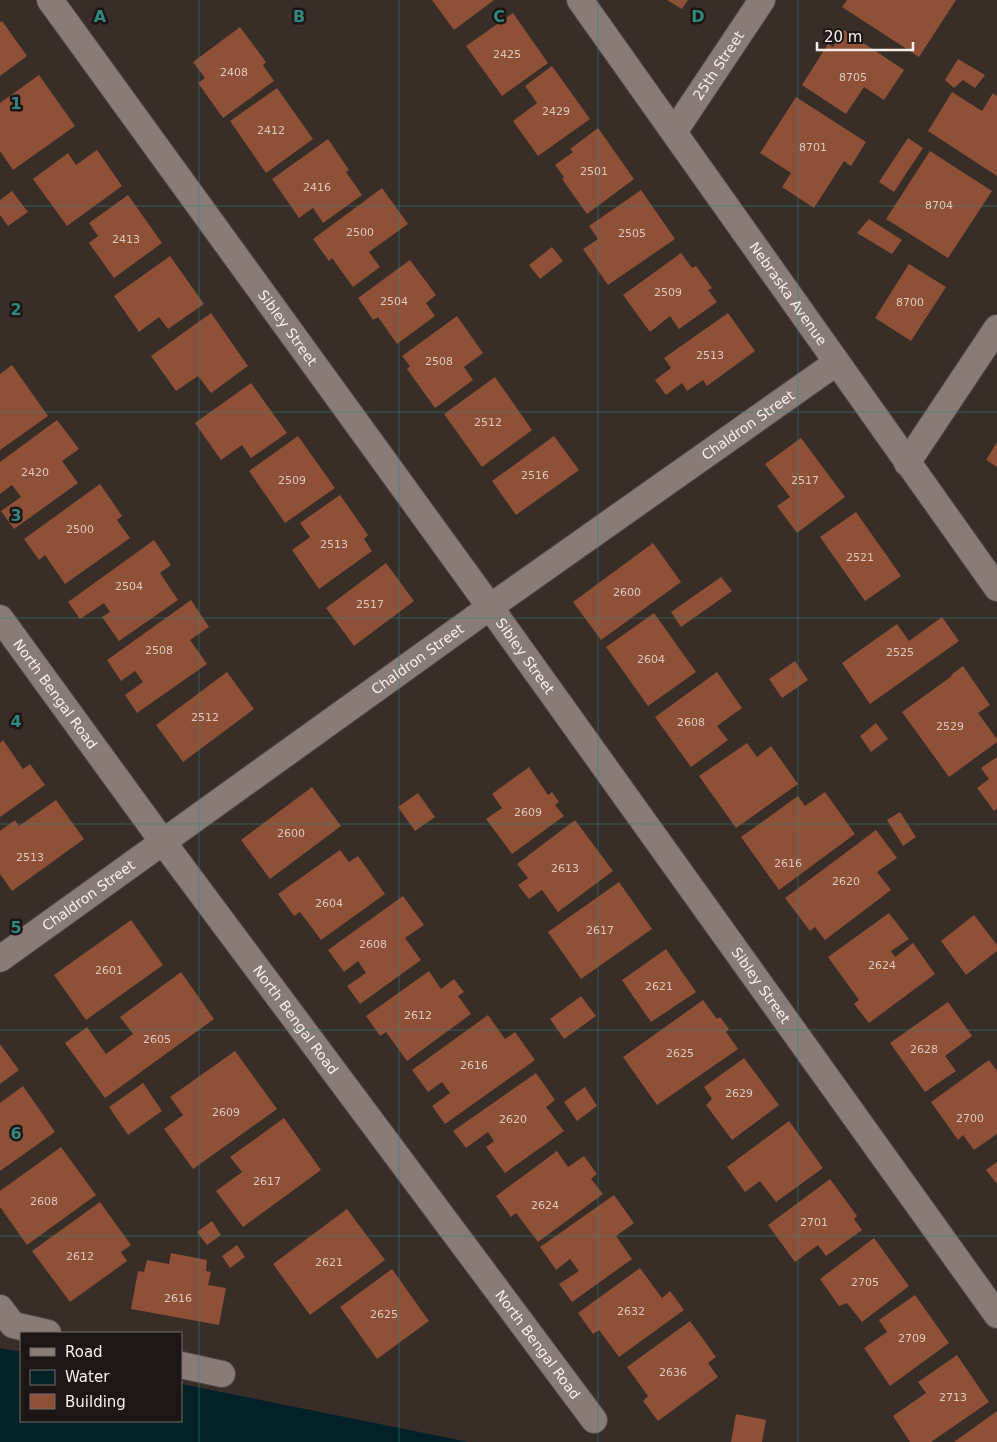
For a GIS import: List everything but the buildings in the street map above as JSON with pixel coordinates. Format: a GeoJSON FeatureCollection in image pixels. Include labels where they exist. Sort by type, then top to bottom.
{"type":"FeatureCollection","features":[{"type":"Feature","properties":{"kind":"street","name":"Sibley Street"},"geometry":{"type":"LineString","coordinates":[[50,0],[490,607],[997,1315]]}},
{"type":"Feature","properties":{"kind":"street","name":"Nebraska Avenue"},"geometry":{"type":"LineString","coordinates":[[580,0],[997,588]]}},
{"type":"Feature","properties":{"kind":"street","name":"25th Street"},"geometry":{"type":"LineString","coordinates":[[674,132],[762,0]]}},
{"type":"Feature","properties":{"kind":"street"},"geometry":{"type":"LineString","coordinates":[[907,463],[997,328]]}},
{"type":"Feature","properties":{"kind":"street","name":"Chaldron Street"},"geometry":{"type":"LineString","coordinates":[[0,959],[490,607],[836,363]]}},
{"type":"Feature","properties":{"kind":"street","name":"North Bengal Road"},"geometry":{"type":"LineString","coordinates":[[0,618],[163,842],[594,1420]]}},
{"type":"Feature","properties":{"kind":"street"},"geometry":{"type":"LineString","coordinates":[[0,1308],[13,1325],[44,1332]]}},
{"type":"Feature","properties":{"kind":"street"},"geometry":{"type":"LineString","coordinates":[[182,1365],[222,1374]]}},
{"type":"Feature","properties":{"kind":"water"},"geometry":{"type":"Polygon","coordinates":[[[0,1348],[20,1352],[20,1422],[182,1422],[182,1384],[469,1442],[0,1442],[0,1348]]]}}]}
